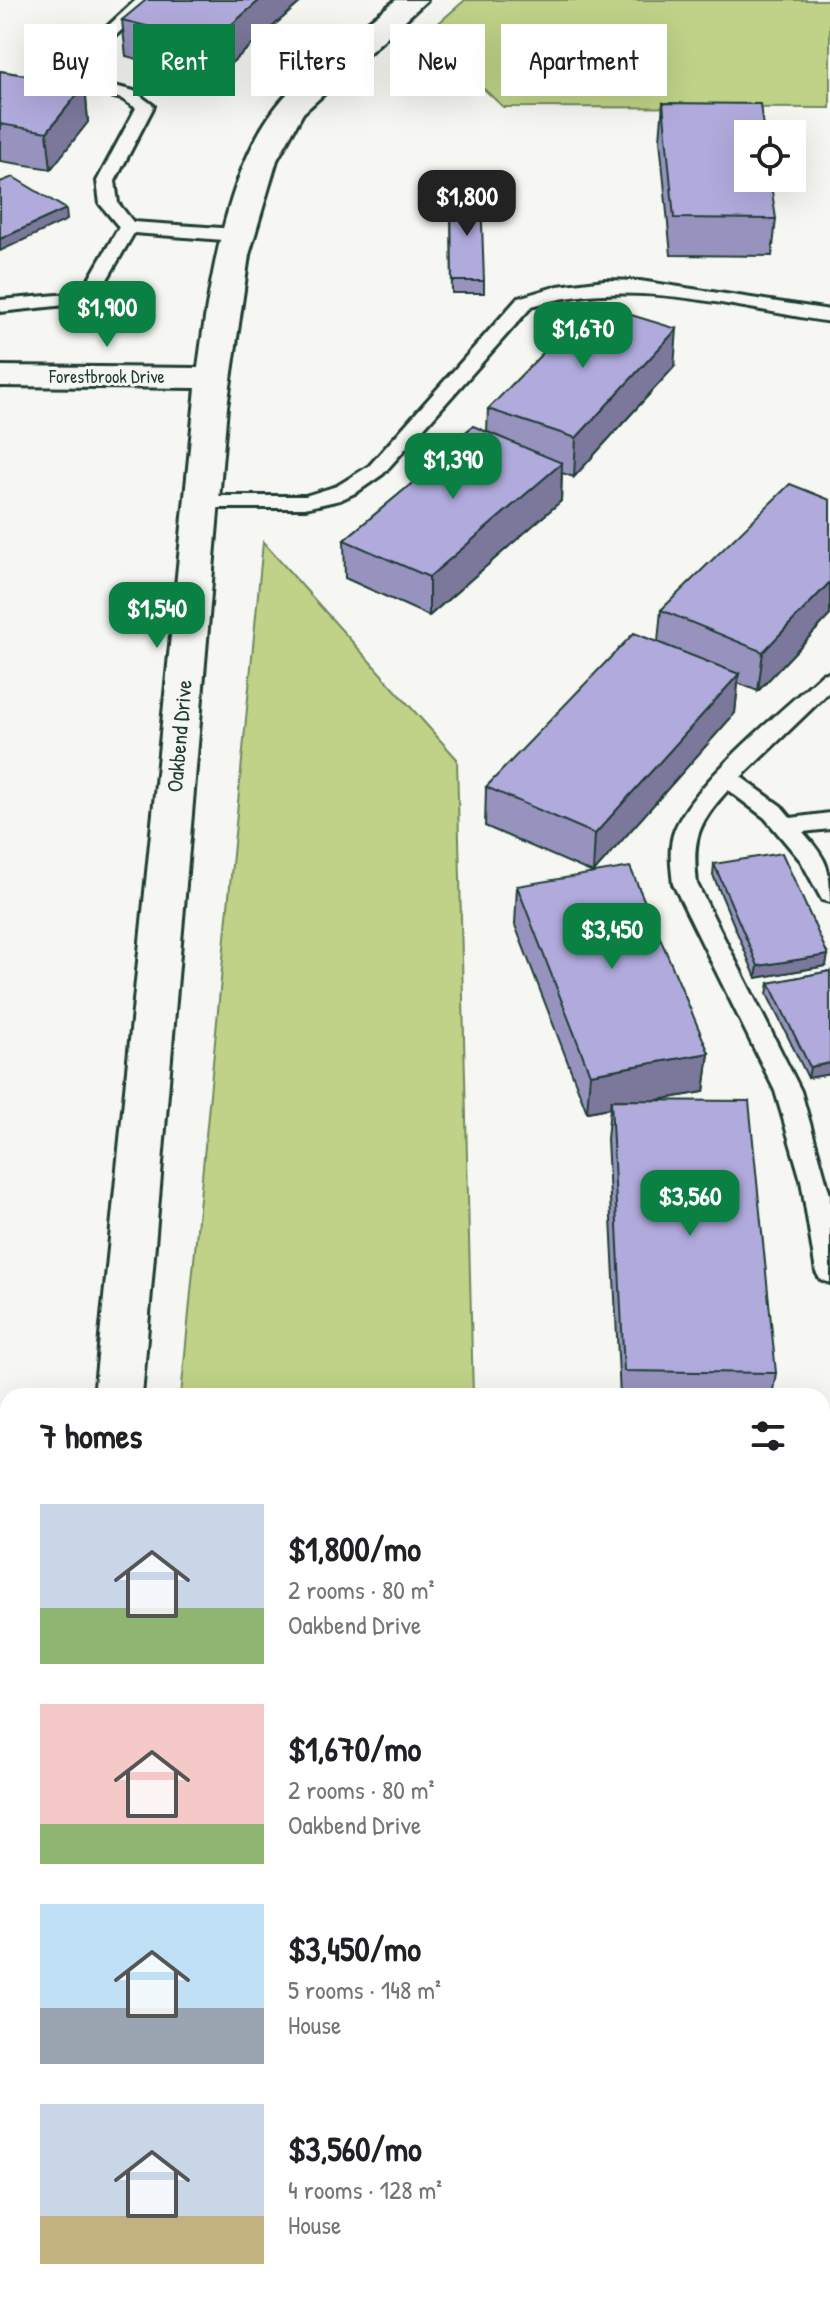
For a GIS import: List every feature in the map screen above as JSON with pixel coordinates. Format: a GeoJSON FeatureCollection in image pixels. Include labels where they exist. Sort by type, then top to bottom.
{"type":"FeatureCollection","features":[{"type":"Feature","properties":{"kind":"street","name":"Oakbend Drive"},"geometry":{"type":"LineString","coordinates":[[119,1388],[201,502],[214,378],[236,235],[250,192],[283,116],[346,54],[413,0]]}},
{"type":"Feature","properties":{"kind":"street","name":"Forestbrook Drive"},"geometry":{"type":"LineString","coordinates":[[0,376],[214,378]]}},
{"type":"Feature","properties":{"kind":"lane"},"geometry":{"type":"LineString","coordinates":[[146,0],[74,65],[84,83],[128,95],[145,106],[106,181],[109,204],[128,227],[236,235]]}},
{"type":"Feature","properties":{"kind":"lane"},"geometry":{"type":"LineString","coordinates":[[0,306],[87,298],[128,227]]}},
{"type":"Feature","properties":{"kind":"lane"},"geometry":{"type":"LineString","coordinates":[[201,502],[309,501],[331,497],[356,484],[376,470],[525,302],[558,292],[605,286],[640,287],[830,316]]}},
{"type":"Feature","properties":{"kind":"lane"},"geometry":{"type":"LineString","coordinates":[[830,679],[728,779],[688,825],[681,854],[685,884],[788,1091],[816,1179],[830,1272]]}},
{"type":"Feature","properties":{"kind":"lane"},"geometry":{"type":"LineString","coordinates":[[728,779],[773,812],[811,857],[830,894]]}},
{"type":"Feature","properties":{"kind":"lane"},"geometry":{"type":"LineString","coordinates":[[786,827],[830,821]]}},
{"type":"Feature","properties":{"kind":"green space"},"geometry":{"type":"Polygon","coordinates":[[[465,0],[830,0],[830,108],[503,107],[485,90],[485,24],[437,24],[465,0]]]}},
{"type":"Feature","properties":{"kind":"green space"},"geometry":{"type":"Polygon","coordinates":[[[263,542],[457,759],[473,1388],[182,1388],[263,542]]]}},
{"type":"Feature","properties":{"kind":"building"},"geometry":{"type":"Polygon","coordinates":[[[146,0],[260,0],[232,24],[138,24],[122,20],[146,0]]]}},
{"type":"Feature","properties":{"kind":"building"},"geometry":{"type":"Polygon","coordinates":[[[0,71],[24,75],[24,96],[76,96],[47,132],[0,124],[0,71]]]}},
{"type":"Feature","properties":{"kind":"building"},"geometry":{"type":"Polygon","coordinates":[[[663,103],[760,104],[762,120],[734,120],[734,192],[772,192],[776,219],[674,218],[663,103]]]}},
{"type":"Feature","properties":{"kind":"building"},"geometry":{"type":"Polygon","coordinates":[[[13,177],[66,209],[0,239],[0,182],[13,177]]]}},
{"type":"Feature","properties":{"kind":"building"},"geometry":{"type":"Polygon","coordinates":[[[451,195],[481,195],[484,281],[452,281],[451,195]]]}},
{"type":"Feature","properties":{"kind":"building"},"geometry":{"type":"Polygon","coordinates":[[[592,303],[677,329],[576,438],[488,409],[592,303]]]}},
{"type":"Feature","properties":{"kind":"building"},"geometry":{"type":"Polygon","coordinates":[[[473,426],[562,463],[429,577],[344,540],[440,460],[434,458],[473,426]]]}},
{"type":"Feature","properties":{"kind":"building"},"geometry":{"type":"Polygon","coordinates":[[[790,484],[830,500],[830,582],[763,652],[661,610],[790,484]]]}},
{"type":"Feature","properties":{"kind":"building"},"geometry":{"type":"Polygon","coordinates":[[[634,633],[739,674],[595,834],[486,787],[634,633]]]}},
{"type":"Feature","properties":{"kind":"building"},"geometry":{"type":"Polygon","coordinates":[[[782,853],[828,955],[758,966],[714,864],[782,853]]]}},
{"type":"Feature","properties":{"kind":"building"},"geometry":{"type":"Polygon","coordinates":[[[630,867],[709,1053],[590,1074],[517,886],[630,867]]]}},
{"type":"Feature","properties":{"kind":"building"},"geometry":{"type":"Polygon","coordinates":[[[830,971],[830,1063],[810,1067],[769,983],[830,971]]]}},
{"type":"Feature","properties":{"kind":"building"},"geometry":{"type":"Polygon","coordinates":[[[611,1100],[749,1101],[776,1373],[624,1371],[611,1100]]]}}]}
